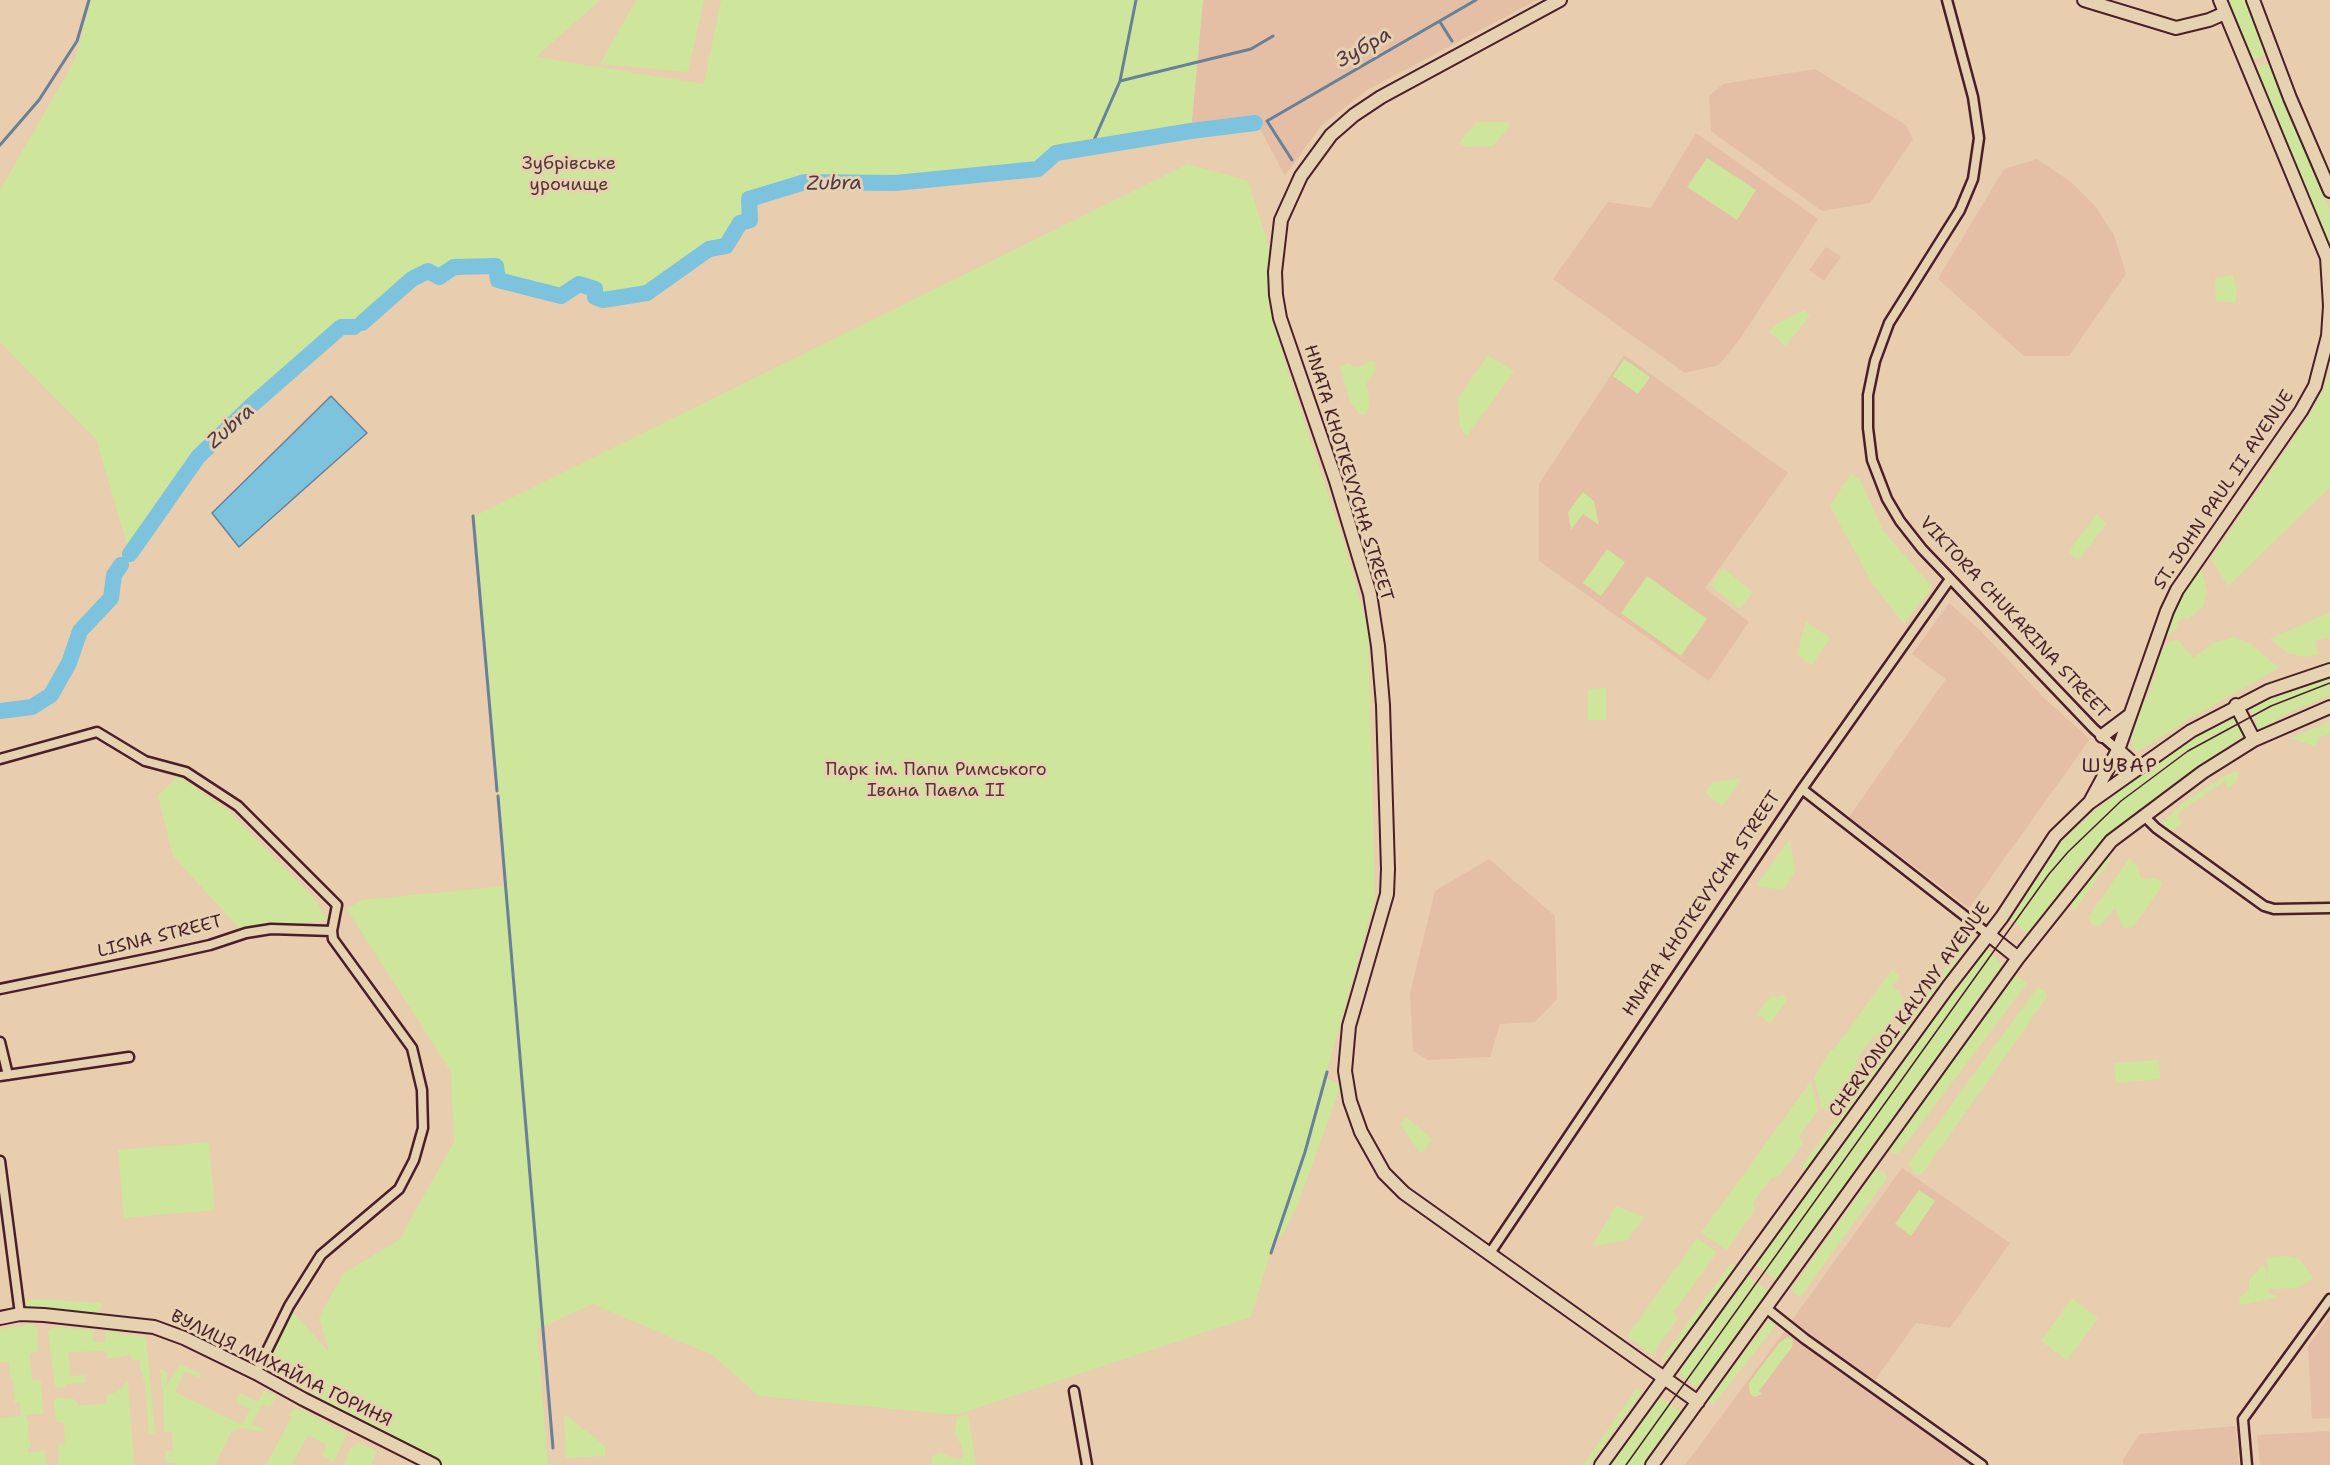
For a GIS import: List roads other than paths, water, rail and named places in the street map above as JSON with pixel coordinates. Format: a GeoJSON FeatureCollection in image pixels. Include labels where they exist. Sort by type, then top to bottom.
{"type":"FeatureCollection","features":[{"type":"Feature","properties":{"kind":"main road","name":"HNATA KHOTKEVYCHA STREET"},"geometry":{"type":"LineString","coordinates":[[1560,0],[1381,97],[1354,116],[1331,135],[1301,176],[1281,220],[1275,272],[1280,318],[1370,594],[1378,646],[1384,724],[1387,894],[1349,1026],[1344,1071],[1350,1101],[1361,1132],[1384,1173],[1404,1193],[1698,1402]]}},
{"type":"Feature","properties":{"kind":"main road"},"geometry":{"type":"LineString","coordinates":[[2084,0],[2176,28],[2209,20],[2225,13]]}},
{"type":"Feature","properties":{"kind":"main road","name":"ST. JOHN PAUL II AVENUE"},"geometry":{"type":"LineString","coordinates":[[2089,803],[2118,750],[2167,611],[2177,590],[2301,411],[2315,386],[2328,336],[2330,306],[2328,261],[2220,0]]}},
{"type":"Feature","properties":{"kind":"main road"},"geometry":{"type":"LineString","coordinates":[[2253,0],[2290,98],[2330,191]]}},
{"type":"Feature","properties":{"kind":"main road","name":"CHERVONOI KALYNY AVENUE"},"geometry":{"type":"LineString","coordinates":[[1601,1465],[2002,917],[2055,836],[2089,803],[2191,731],[2236,705],[2287,684],[2330,670]]}},
{"type":"Feature","properties":{"kind":"main road"},"geometry":{"type":"LineString","coordinates":[[2236,705],[2254,740]]}},
{"type":"Feature","properties":{"kind":"main road"},"geometry":{"type":"LineString","coordinates":[[1652,1465],[2018,958],[2111,841],[2203,772],[2254,740],[2330,707]]}},
{"type":"Feature","properties":{"kind":"main road"},"geometry":{"type":"LineString","coordinates":[[2102,736],[2131,714]]}},
{"type":"Feature","properties":{"kind":"main road"},"geometry":{"type":"LineString","coordinates":[[2118,750],[2138,768]]}},
{"type":"Feature","properties":{"kind":"main road"},"geometry":{"type":"LineString","coordinates":[[1988,934],[2018,958]]}},
{"type":"Feature","properties":{"kind":"main road","name":"ВУЛИЦЯ МИХАЙЛА ГОРИНЯ"},"geometry":{"type":"LineString","coordinates":[[0,1318],[19,1311],[154,1327],[184,1338],[434,1465]]}},
{"type":"Feature","properties":{"kind":"street","name":"VIKTORA CHUKARINA STREET"},"geometry":{"type":"LineString","coordinates":[[1947,0],[1973,97],[1979,138],[1973,179],[1960,210],[1889,323],[1875,361],[1870,383],[1868,428],[1872,460],[1887,499],[1900,521],[1950,579],[2118,750]]}},
{"type":"Feature","properties":{"kind":"street","name":"HNATA KHOTKEVYCHA STREET"},"geometry":{"type":"LineString","coordinates":[[1490,1253],[1802,789],[1950,579]]}},
{"type":"Feature","properties":{"kind":"street"},"geometry":{"type":"LineString","coordinates":[[0,759],[97,732],[145,761],[186,772],[238,806],[336,904],[330,931],[333,939],[412,1047],[422,1090],[423,1128],[414,1160],[399,1189],[321,1254],[289,1306],[255,1373]]}},
{"type":"Feature","properties":{"kind":"street"},"geometry":{"type":"LineString","coordinates":[[1802,789],[1988,934]]}},
{"type":"Feature","properties":{"kind":"street"},"geometry":{"type":"LineString","coordinates":[[2143,815],[2156,828],[2264,906],[2274,909],[2330,908]]}},
{"type":"Feature","properties":{"kind":"street","name":"LISNA STREET"},"geometry":{"type":"LineString","coordinates":[[0,989],[156,957],[257,931],[330,931]]}},
{"type":"Feature","properties":{"kind":"street"},"geometry":{"type":"LineString","coordinates":[[0,1042],[4,1076],[129,1057]]}},
{"type":"Feature","properties":{"kind":"street"},"geometry":{"type":"LineString","coordinates":[[0,1161],[2,1199],[19,1311]]}},
{"type":"Feature","properties":{"kind":"street"},"geometry":{"type":"LineString","coordinates":[[2247,1465],[2243,1419],[2330,1299]]}},
{"type":"Feature","properties":{"kind":"street"},"geometry":{"type":"LineString","coordinates":[[1766,1308],[1805,1339],[1982,1465]]}},
{"type":"Feature","properties":{"kind":"street"},"geometry":{"type":"LineString","coordinates":[[1074,1391],[1086,1465]]}},
{"type":"Feature","properties":{"kind":"water"},"geometry":{"type":"Polygon","coordinates":[[[331,396],[367,433],[239,547],[212,513],[331,396]]]}},
{"type":"Feature","properties":{"kind":"waterway"},"geometry":{"type":"LineString","coordinates":[[0,145],[39,100],[77,41],[89,0]]}},
{"type":"Feature","properties":{"kind":"waterway"},"geometry":{"type":"LineString","coordinates":[[1091,147],[1120,81],[1136,0]]}},
{"type":"Feature","properties":{"kind":"waterway","name":"Зубра"},"geometry":{"type":"LineString","coordinates":[[1292,160],[1267,121],[1476,0]]}},
{"type":"Feature","properties":{"kind":"waterway"},"geometry":{"type":"LineString","coordinates":[[1440,22],[1452,41]]}},
{"type":"Feature","properties":{"kind":"waterway"},"geometry":{"type":"LineString","coordinates":[[1120,81],[1251,49],[1273,36]]}},
{"type":"Feature","properties":{"kind":"waterway","name":"Zubra"},"geometry":{"type":"LineString","coordinates":[[362,323],[412,279],[428,271],[439,277],[454,267],[496,266],[498,280],[561,296],[579,284],[595,289],[595,297],[603,300],[647,293],[709,249],[726,246],[740,223],[750,220],[749,199],[805,182],[895,183],[1038,169],[1056,153],[1255,123]]}},
{"type":"Feature","properties":{"kind":"waterway","name":"Zubra"},"geometry":{"type":"LineString","coordinates":[[130,554],[198,457],[252,405],[341,327],[354,327]]}},
{"type":"Feature","properties":{"kind":"waterway"},"geometry":{"type":"LineString","coordinates":[[473,516],[497,791]]}},
{"type":"Feature","properties":{"kind":"waterway","name":"Zubra"},"geometry":{"type":"LineString","coordinates":[[0,711],[32,707],[51,695],[69,663],[80,631],[111,598],[114,575],[121,565]]}},
{"type":"Feature","properties":{"kind":"waterway"},"geometry":{"type":"LineString","coordinates":[[498,796],[553,1448]]}},
{"type":"Feature","properties":{"kind":"waterway"},"geometry":{"type":"LineString","coordinates":[[1271,1253],[1305,1152],[1327,1072]]}},
{"type":"Feature","properties":{"kind":"tram line"},"geometry":{"type":"LineString","coordinates":[[1626,1465],[2049,874],[2068,852],[2121,801],[2188,751],[2271,706],[2330,683]]}},
{"type":"Feature","properties":{"kind":"district","name":"ШУВАР"},"geometry":{"type":"Point","coordinates":[2120,767]}},
{"type":"Feature","properties":{"kind":"park label","name":"Зубрівське урочище"},"geometry":{"type":"Point","coordinates":[569,174]}},
{"type":"Feature","properties":{"kind":"park label","name":"Парк ім. Папи Римського Івана Павла ІІ"},"geometry":{"type":"Point","coordinates":[936,780]}}]}
